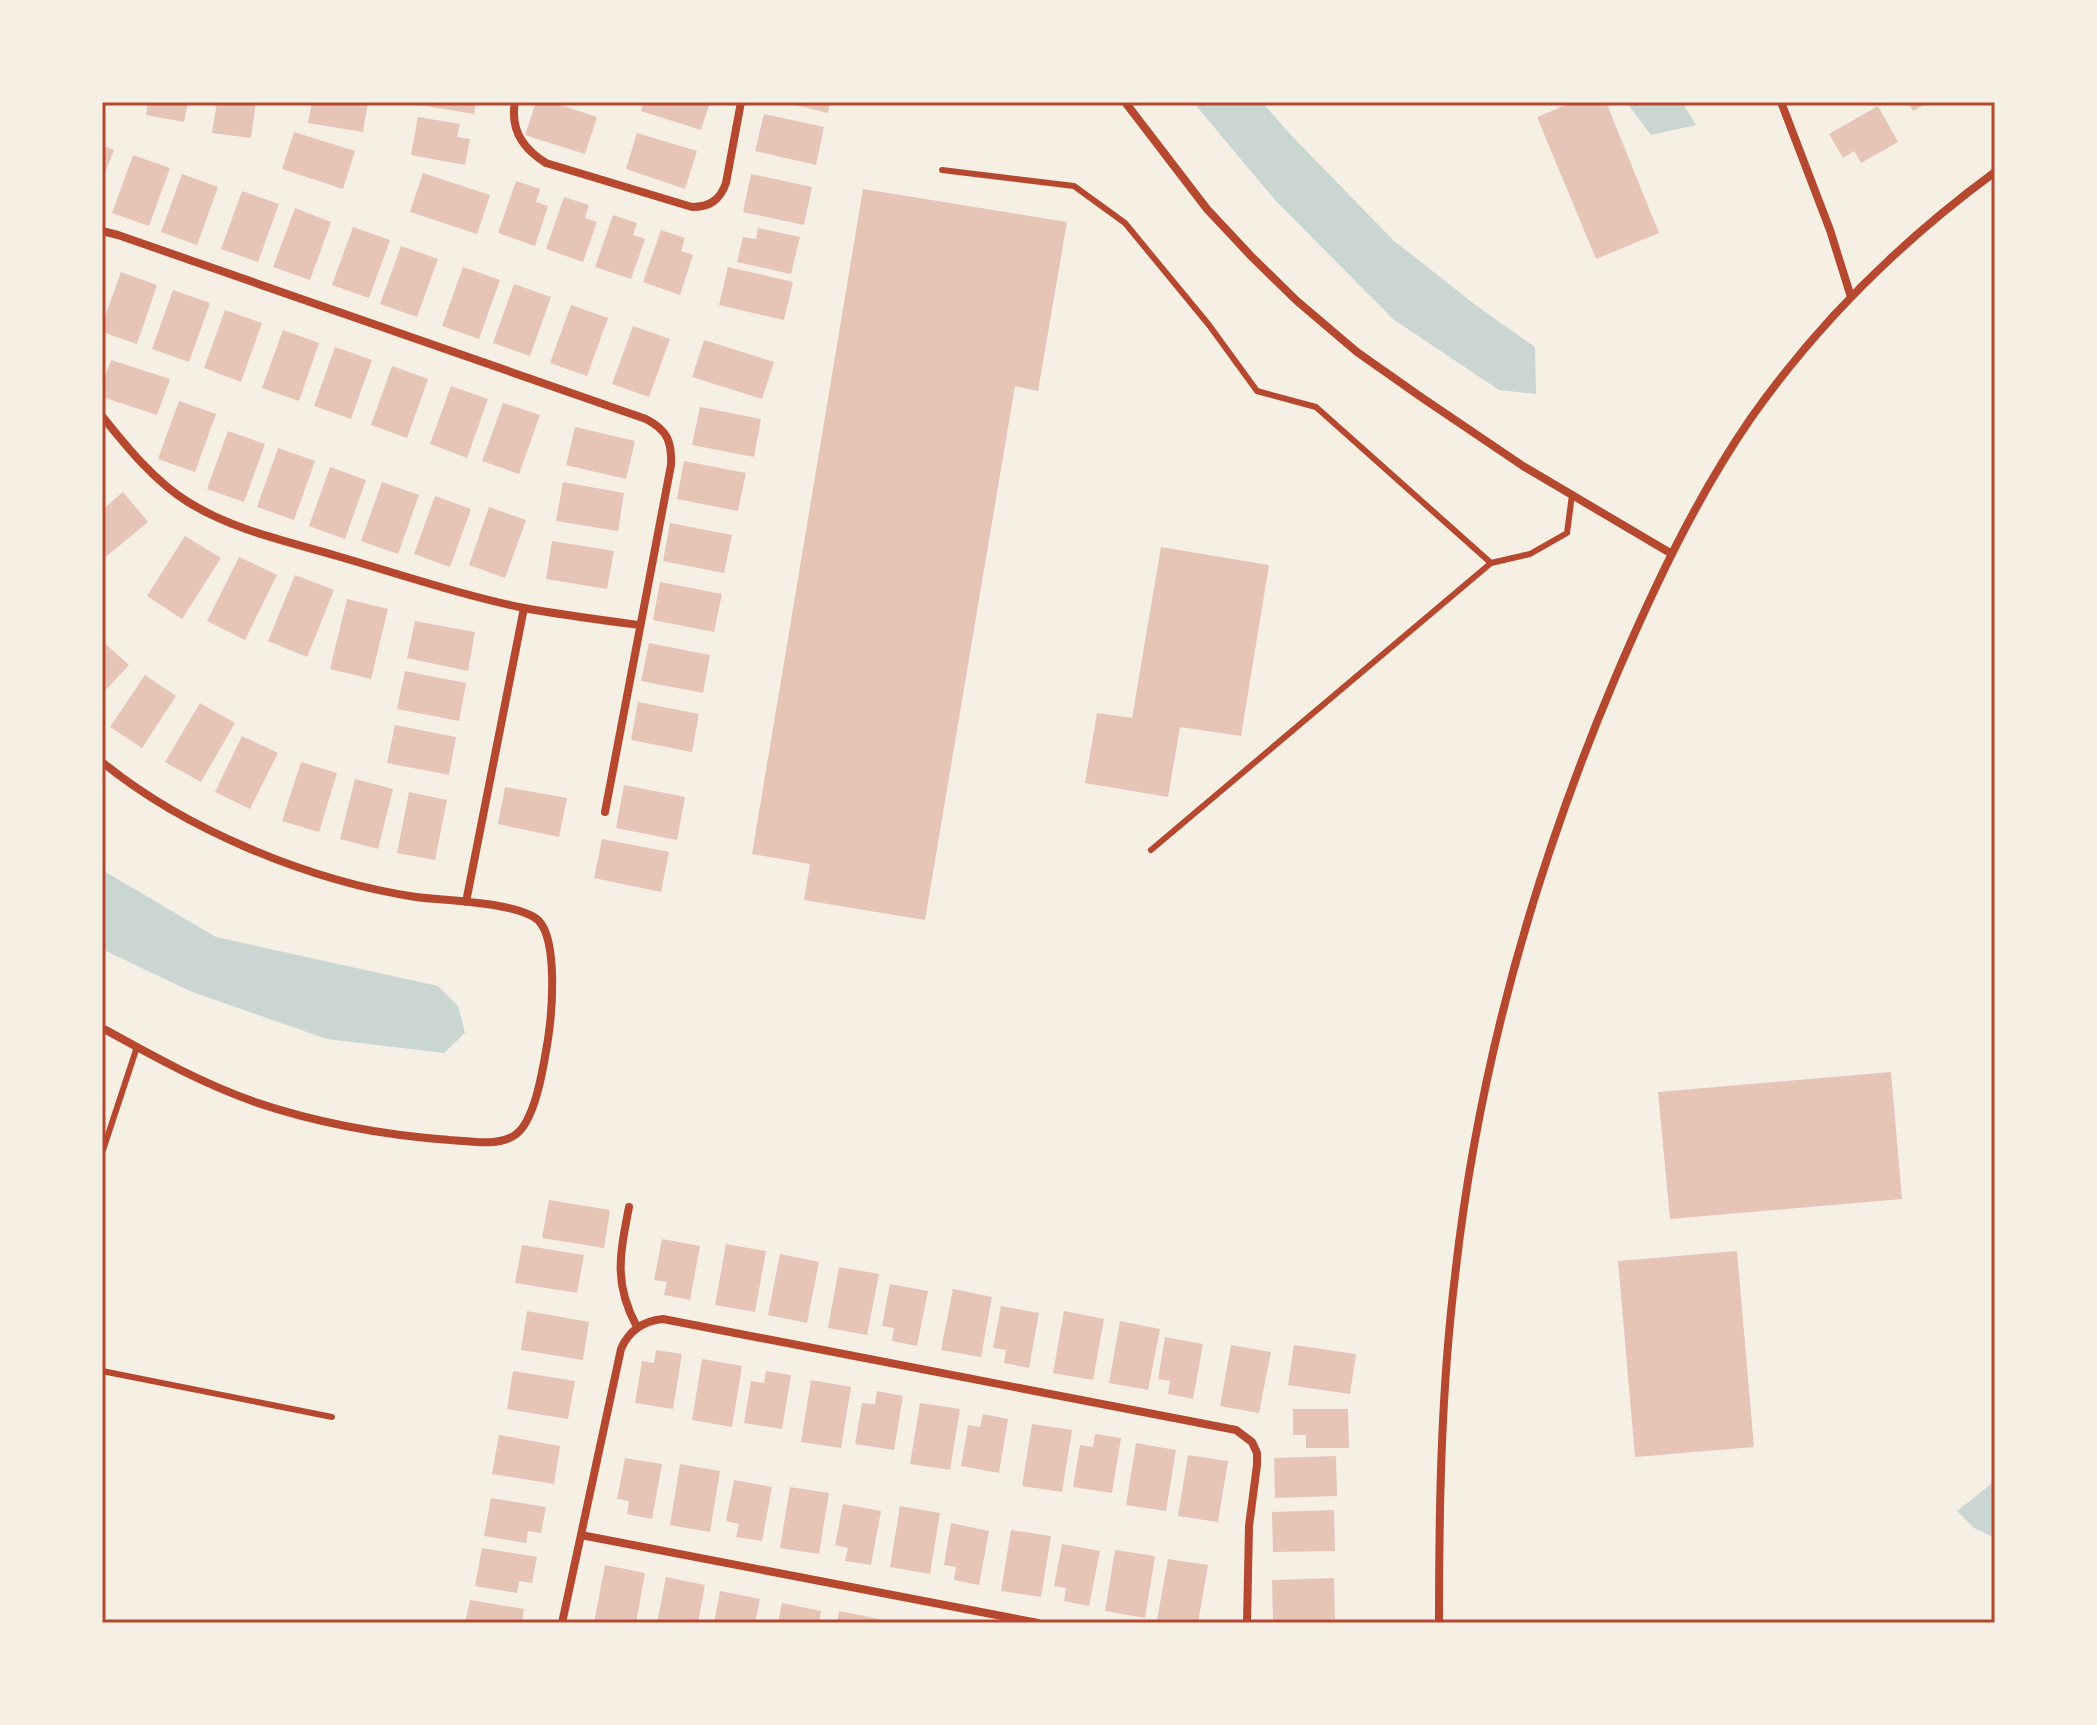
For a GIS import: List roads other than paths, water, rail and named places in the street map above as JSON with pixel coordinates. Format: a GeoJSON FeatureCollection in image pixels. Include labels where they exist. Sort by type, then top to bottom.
{"type":"FeatureCollection","features":[{"type":"Feature","properties":{"kind":"street"},"geometry":{"type":"LineString","coordinates":[[515,102],[514,124],[520,138],[526,148],[546,163],[692,207],[703,207],[722,194],[741,102]]}},
{"type":"Feature","properties":{"kind":"street"},"geometry":{"type":"LineString","coordinates":[[1125,102],[1207,209],[1297,301],[1357,352],[1523,466],[1672,554]]}},
{"type":"Feature","properties":{"kind":"street"},"geometry":{"type":"LineString","coordinates":[[1781,102],[1830,230],[1851,297]]}},
{"type":"Feature","properties":{"kind":"street"},"geometry":{"type":"LineString","coordinates":[[1439,1623],[1440,1483],[1446,1380],[1454,1276],[1469,1173],[1488,1075],[1512,977],[1537,890],[1598,719],[1672,554],[1724,460],[1753,416],[1800,355],[1851,297],[1918,233],[1995,172]]}},
{"type":"Feature","properties":{"kind":"street"},"geometry":{"type":"LineString","coordinates":[[102,231],[658,425],[667,436],[672,450],[671,465],[605,812]]}},
{"type":"Feature","properties":{"kind":"street"},"geometry":{"type":"LineString","coordinates":[[102,416],[164,484],[186,501],[253,532],[524,608],[639,625]]}},
{"type":"Feature","properties":{"kind":"street"},"geometry":{"type":"LineString","coordinates":[[466,902],[524,608]]}},
{"type":"Feature","properties":{"kind":"street"},"geometry":{"type":"LineString","coordinates":[[102,762],[185,818],[311,871],[413,896],[509,908],[530,914],[542,924],[550,952],[552,1013],[538,1091],[529,1117],[520,1131],[507,1139],[488,1142],[423,1138],[359,1128],[254,1101],[188,1073],[102,1028]]}},
{"type":"Feature","properties":{"kind":"street"},"geometry":{"type":"LineString","coordinates":[[629,1207],[619,1275],[625,1302],[637,1327]]}},
{"type":"Feature","properties":{"kind":"street"},"geometry":{"type":"LineString","coordinates":[[562,1623],[621,1349],[637,1327],[663,1319],[1236,1430],[1252,1442],[1257,1453],[1249,1526],[1247,1623]]}},
{"type":"Feature","properties":{"kind":"street"},"geometry":{"type":"LineString","coordinates":[[581,1535],[1038,1623]]}},
{"type":"Feature","properties":{"kind":"lane"},"geometry":{"type":"LineString","coordinates":[[942,170],[1074,186],[1125,223],[1209,325],[1257,391],[1316,407],[1491,563]]}},
{"type":"Feature","properties":{"kind":"lane"},"geometry":{"type":"LineString","coordinates":[[1151,850],[1491,563],[1530,554],[1567,533],[1572,495]]}},
{"type":"Feature","properties":{"kind":"lane"},"geometry":{"type":"LineString","coordinates":[[102,1153],[137,1047]]}},
{"type":"Feature","properties":{"kind":"lane"},"geometry":{"type":"LineString","coordinates":[[102,1371],[332,1417]]}}]}
